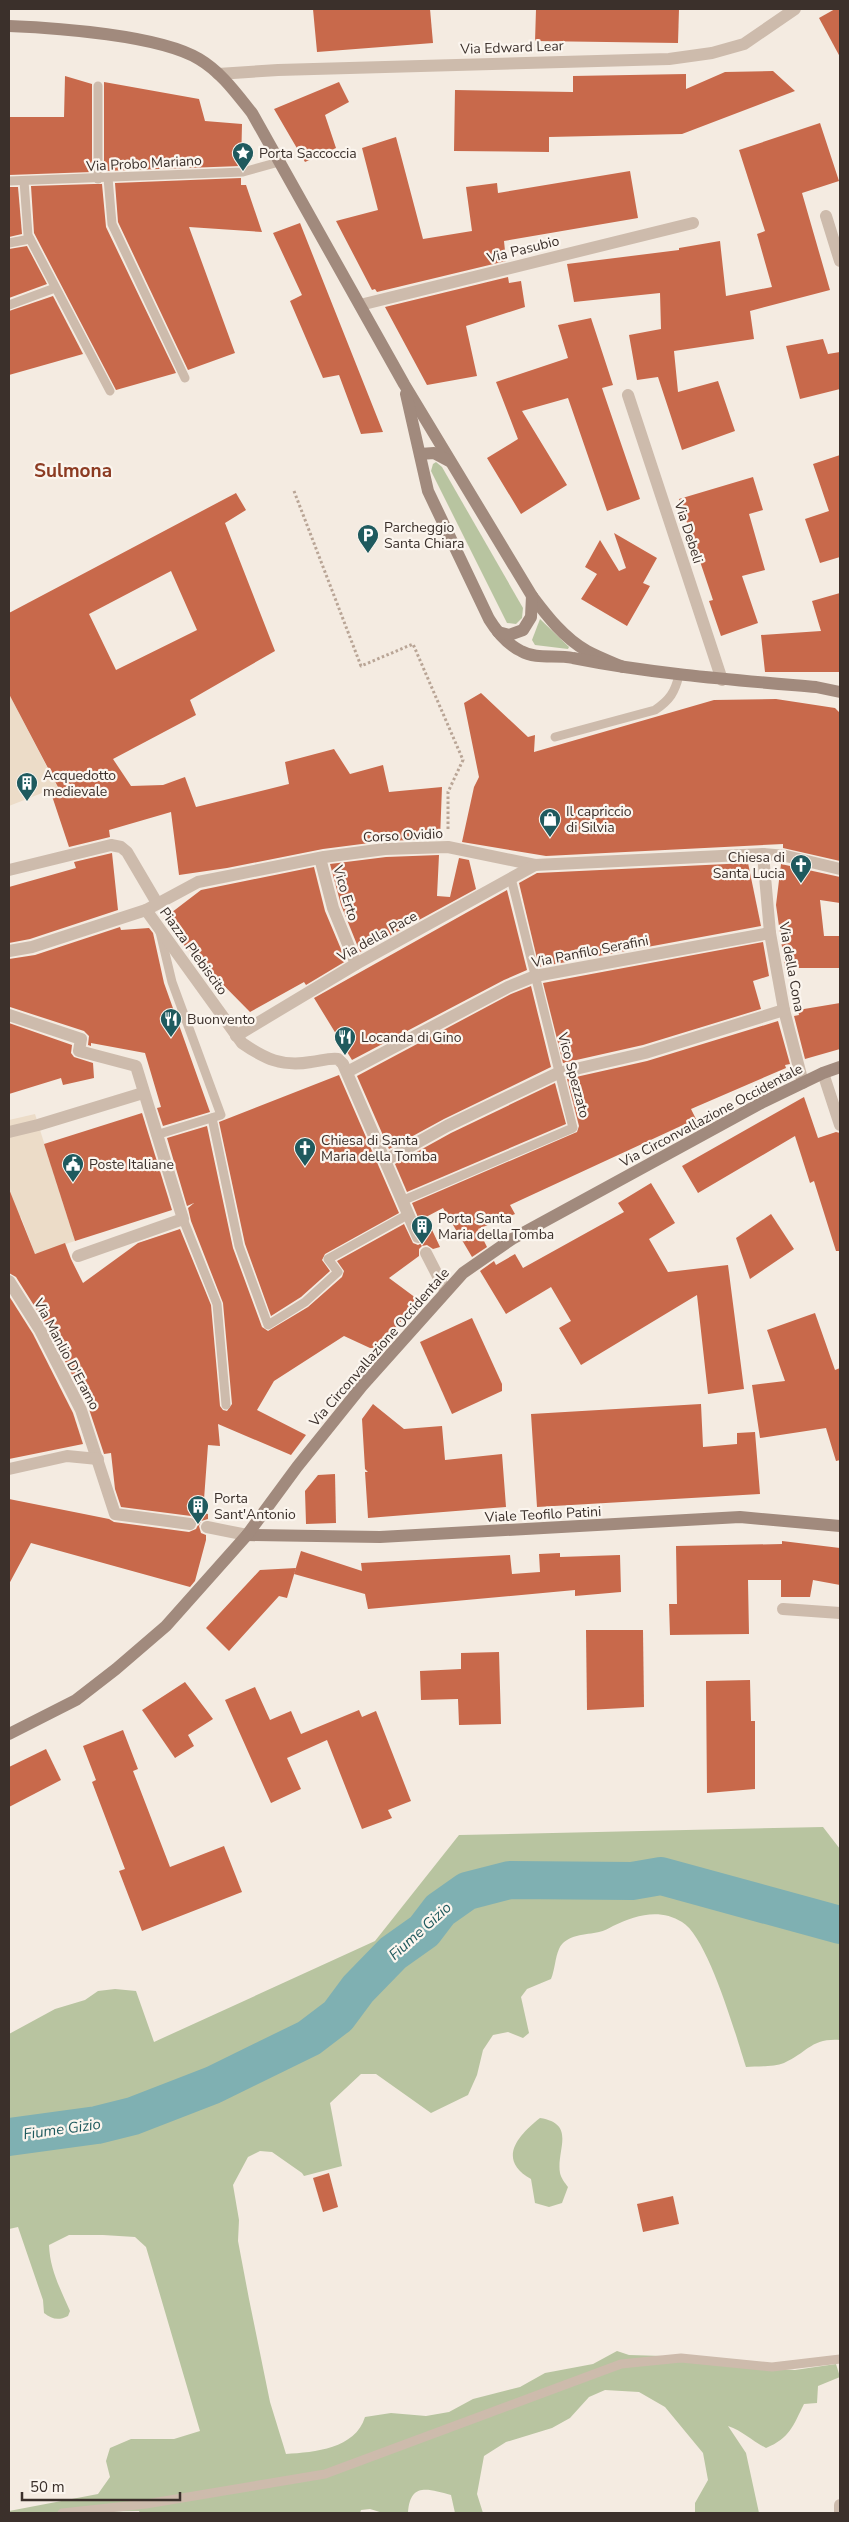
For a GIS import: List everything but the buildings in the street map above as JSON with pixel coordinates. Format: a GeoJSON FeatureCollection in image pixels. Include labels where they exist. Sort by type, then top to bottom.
{"type":"FeatureCollection","features":[{"type":"Feature","properties":{"kind":"street","name":"Via Edward Lear"},"geometry":{"type":"LineString","coordinates":[[218,74],[278,70],[669,59],[712,52],[744,44],[795,9]]}},
{"type":"Feature","properties":{"kind":"street"},"geometry":{"type":"LineString","coordinates":[[9,26],[117,36],[151,42],[184,51],[200,59],[218,74],[252,113],[404,384],[532,596],[548,618],[573,641],[588,651],[623,667]]}},
{"type":"Feature","properties":{"kind":"street"},"geometry":{"type":"LineString","coordinates":[[826,216],[840,261]]}},
{"type":"Feature","properties":{"kind":"street","name":"Via Pasubio"},"geometry":{"type":"LineString","coordinates":[[360,305],[693,223]]}},
{"type":"Feature","properties":{"kind":"street"},"geometry":{"type":"LineString","coordinates":[[404,384],[428,491],[436,511],[498,632],[521,651],[534,656],[572,657],[679,675],[816,687],[840,692]]}},
{"type":"Feature","properties":{"kind":"street","name":"Via Debeli"},"geometry":{"type":"LineString","coordinates":[[628,395],[722,680]]}},
{"type":"Feature","properties":{"kind":"street"},"geometry":{"type":"LineString","coordinates":[[420,454],[434,453],[442,455],[452,463]]}},
{"type":"Feature","properties":{"kind":"street"},"geometry":{"type":"LineString","coordinates":[[498,632],[509,635],[523,630],[531,617],[532,596]]}},
{"type":"Feature","properties":{"kind":"street","name":"Piazza Plebiscito"},"geometry":{"type":"LineString","coordinates":[[9,870],[111,845],[121,846],[127,852],[158,927],[236,1036],[261,1057],[275,1061],[310,1062],[338,1058],[345,1068]]}},
{"type":"Feature","properties":{"kind":"street","name":"Corso Ovidio"},"geometry":{"type":"LineString","coordinates":[[9,951],[32,947],[151,907],[198,882],[320,858],[385,850],[448,847],[534,865],[763,854],[786,856],[840,869]]}},
{"type":"Feature","properties":{"kind":"street","name":"Via della Cona"},"geometry":{"type":"LineString","coordinates":[[763,854],[770,933],[784,1010],[803,1083]]}},
{"type":"Feature","properties":{"kind":"street","name":"Vico Erto"},"geometry":{"type":"LineString","coordinates":[[320,858],[333,908],[356,964]]}},
{"type":"Feature","properties":{"kind":"street","name":"Via della Pace"},"geometry":{"type":"LineString","coordinates":[[236,1036],[356,964],[534,865]]}},
{"type":"Feature","properties":{"kind":"street","name":"Via Panfilo Serafini"},"geometry":{"type":"LineString","coordinates":[[345,1068],[508,987],[535,976],[770,933]]}},
{"type":"Feature","properties":{"kind":"street"},"geometry":{"type":"LineString","coordinates":[[386,1160],[447,1126],[558,1073],[645,1053],[784,1010]]}},
{"type":"Feature","properties":{"kind":"street"},"geometry":{"type":"LineString","coordinates":[[9,1015],[81,1039],[79,1051],[136,1066],[183,1219],[78,1256]]}},
{"type":"Feature","properties":{"kind":"street"},"geometry":{"type":"LineString","coordinates":[[345,1068],[404,1200],[418,1237]]}},
{"type":"Feature","properties":{"kind":"street","name":"Via Circonvallazione Occidentale"},"geometry":{"type":"LineString","coordinates":[[9,1734],[76,1700],[166,1626],[247,1535],[297,1467],[362,1386],[445,1290],[480,1259],[512,1239],[763,1102],[823,1073],[840,1068]]}},
{"type":"Feature","properties":{"kind":"street"},"geometry":{"type":"LineString","coordinates":[[823,1073],[840,1125]]}},
{"type":"Feature","properties":{"kind":"street"},"geometry":{"type":"LineString","coordinates":[[9,1132],[143,1093]]}},
{"type":"Feature","properties":{"kind":"street"},"geometry":{"type":"LineString","coordinates":[[426,1253],[445,1290]]}},
{"type":"Feature","properties":{"kind":"street","name":"Via Manlio D'Eramo"},"geometry":{"type":"LineString","coordinates":[[9,1281],[40,1330],[82,1410],[114,1514],[190,1524]]}},
{"type":"Feature","properties":{"kind":"street"},"geometry":{"type":"LineString","coordinates":[[9,1469],[67,1456],[98,1459]]}},
{"type":"Feature","properties":{"kind":"street","name":"Viale Teofilo Patini"},"geometry":{"type":"LineString","coordinates":[[247,1535],[380,1537],[740,1516],[840,1526]]}},
{"type":"Feature","properties":{"kind":"street"},"geometry":{"type":"LineString","coordinates":[[207,1527],[247,1535]]}},
{"type":"Feature","properties":{"kind":"street"},"geometry":{"type":"LineString","coordinates":[[784,1609],[840,1612]]}},
{"type":"Feature","properties":{"kind":"street"},"geometry":{"type":"LineString","coordinates":[[840,2505],[840,2513]]}},
{"type":"Feature","properties":{"kind":"lane"},"geometry":{"type":"LineString","coordinates":[[98,86],[103,179],[112,224],[185,378]]}},
{"type":"Feature","properties":{"kind":"lane","name":"Via Probo Mariano"},"geometry":{"type":"LineString","coordinates":[[9,181],[103,179],[243,172],[279,162]]}},
{"type":"Feature","properties":{"kind":"lane"},"geometry":{"type":"LineString","coordinates":[[24,181],[26,223],[30,239],[110,392]]}},
{"type":"Feature","properties":{"kind":"lane"},"geometry":{"type":"LineString","coordinates":[[9,243],[30,239]]}},
{"type":"Feature","properties":{"kind":"lane"},"geometry":{"type":"LineString","coordinates":[[9,304],[55,288]]}},
{"type":"Feature","properties":{"kind":"lane"},"geometry":{"type":"LineString","coordinates":[[555,737],[655,710],[668,702],[676,690],[679,675]]}},
{"type":"Feature","properties":{"kind":"lane","name":"Vico Spezzato"},"geometry":{"type":"LineString","coordinates":[[404,1200],[573,1128],[511,878]]}},
{"type":"Feature","properties":{"kind":"lane"},"geometry":{"type":"LineString","coordinates":[[156,1135],[221,1115],[172,982],[158,927]]}},
{"type":"Feature","properties":{"kind":"lane"},"geometry":{"type":"LineString","coordinates":[[212,1118],[239,1246],[268,1325],[305,1302],[338,1272],[328,1259],[409,1214]]}},
{"type":"Feature","properties":{"kind":"lane"},"geometry":{"type":"LineString","coordinates":[[183,1219],[217,1304],[226,1405]]}},
{"type":"Feature","properties":{"kind":"lane"},"geometry":{"type":"LineString","coordinates":[[62,2513],[146,2504],[325,2474],[621,2364],[681,2358],[772,2367],[840,2359]]}},
{"type":"Feature","properties":{"kind":"path"},"geometry":{"type":"LineString","coordinates":[[294,491],[361,666],[413,644],[421,662],[463,760],[448,792],[448,847]]}},
{"type":"Feature","properties":{"kind":"green space"},"geometry":{"type":"Polygon","coordinates":[[[436,462],[442,467],[523,608],[522,618],[516,624],[507,623],[431,471],[433,464],[436,462]]]}},
{"type":"Feature","properties":{"kind":"green space"},"geometry":{"type":"Polygon","coordinates":[[[540,619],[569,647],[568,649],[535,645],[532,640],[540,619]]]}},
{"type":"Feature","properties":{"kind":"green space"},"geometry":{"type":"Polygon","coordinates":[[[823,1827],[840,1849],[840,2040],[822,2041],[784,2063],[770,2066],[746,2067],[720,1988],[702,1947],[692,1931],[682,1922],[665,1915],[639,1916],[601,1932],[571,1938],[562,1944],[551,1979],[527,1989],[521,1997],[529,2033],[523,2038],[508,2032],[493,2035],[483,2050],[477,2075],[468,2095],[431,2113],[376,2074],[361,2074],[330,2103],[342,2166],[304,2176],[272,2152],[260,2151],[248,2157],[233,2185],[239,2220],[238,2241],[249,2299],[270,2402],[286,2454],[333,2447],[353,2436],[360,2428],[365,2417],[391,2413],[426,2416],[449,2412],[473,2399],[520,2387],[545,2373],[593,2364],[617,2351],[629,2355],[663,2356],[757,2368],[795,2370],[836,2364],[840,2377],[818,2386],[817,2403],[804,2404],[790,2430],[781,2440],[766,2448],[728,2426],[746,2453],[759,2513],[695,2513],[695,2503],[708,2480],[703,2453],[665,2407],[639,2392],[605,2390],[589,2397],[570,2418],[552,2428],[506,2442],[484,2456],[477,2494],[483,2513],[455,2513],[451,2495],[422,2490],[412,2496],[408,2513],[383,2513],[370,2509],[361,2510],[360,2513],[140,2513],[139,2511],[9,2513],[9,2511],[98,2494],[110,2477],[106,2461],[110,2448],[131,2439],[174,2439],[200,2431],[146,2247],[135,2237],[69,2235],[49,2245],[53,2271],[70,2311],[68,2316],[58,2319],[44,2313],[43,2300],[18,2227],[9,2229],[9,2034],[55,2009],[85,2000],[98,1991],[115,1989],[136,1991],[154,2042],[375,1941],[459,1835],[823,1827]]]}},
{"type":"Feature","properties":{"kind":"green space"},"geometry":{"type":"Polygon","coordinates":[[[540,2118],[551,2121],[562,2132],[560,2173],[568,2187],[562,2203],[549,2207],[535,2203],[531,2179],[521,2172],[515,2164],[513,2156],[518,2140],[540,2118]]]}},
{"type":"Feature","properties":{"kind":"shaded area"},"geometry":{"type":"Polygon","coordinates":[[[9,694],[59,790],[42,793],[9,806],[9,694]]]}},
{"type":"Feature","properties":{"kind":"shaded area"},"geometry":{"type":"Polygon","coordinates":[[[35,1114],[75,1241],[35,1254],[21,1217],[9,1220],[9,1120],[35,1114]]]}},
{"type":"Feature","properties":{"kind":"waterway","name":"Fiume Gizio"},"geometry":{"type":"LineString","coordinates":[[9,2137],[97,2125],[133,2116],[213,2085],[309,2038],[338,2016],[358,1989],[393,1953],[424,1931],[440,1910],[467,1891],[510,1880],[632,1881],[661,1876],[840,1925]]}},
{"type":"Feature","properties":{"kind":"place","name":"Porta Saccoccia"},"geometry":{"type":"Point","coordinates":[243,172]}},
{"type":"Feature","properties":{"kind":"place","name":"Parcheggio Santa Chiara"},"geometry":{"type":"Point","coordinates":[368,554]}},
{"type":"Feature","properties":{"kind":"place","name":"Acquedotto medievale"},"geometry":{"type":"Point","coordinates":[27,802]}},
{"type":"Feature","properties":{"kind":"place","name":"Il capriccio di Silvia"},"geometry":{"type":"Point","coordinates":[550,838]}},
{"type":"Feature","properties":{"kind":"place","name":"Chiesa di Santa Lucia"},"geometry":{"type":"Point","coordinates":[801,884]}},
{"type":"Feature","properties":{"kind":"place","name":"Buonvento"},"geometry":{"type":"Point","coordinates":[171,1038]}},
{"type":"Feature","properties":{"kind":"place","name":"Locanda di Gino"},"geometry":{"type":"Point","coordinates":[345,1056]}},
{"type":"Feature","properties":{"kind":"place","name":"Chiesa di Santa Maria della Tomba"},"geometry":{"type":"Point","coordinates":[305,1167]}},
{"type":"Feature","properties":{"kind":"place","name":"Poste Italiane"},"geometry":{"type":"Point","coordinates":[73,1183]}},
{"type":"Feature","properties":{"kind":"place","name":"Porta Santa Maria della Tomba"},"geometry":{"type":"Point","coordinates":[422,1245]}},
{"type":"Feature","properties":{"kind":"place","name":"Porta Sant'Antonio"},"geometry":{"type":"Point","coordinates":[198,1525]}},
{"type":"Feature","properties":{"kind":"district","name":"Sulmona"},"geometry":{"type":"Point","coordinates":[73,470]}}]}
